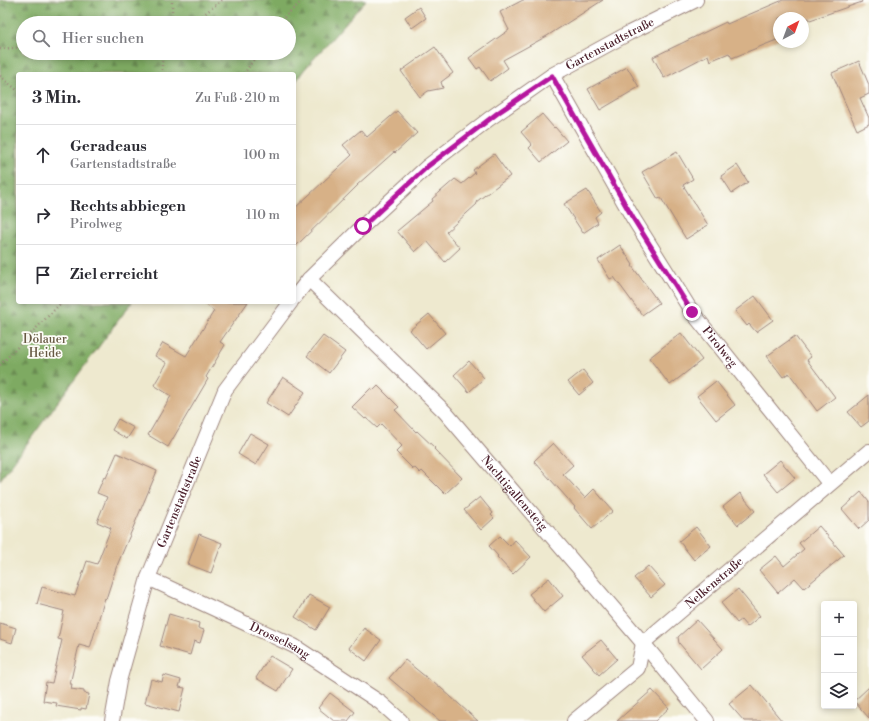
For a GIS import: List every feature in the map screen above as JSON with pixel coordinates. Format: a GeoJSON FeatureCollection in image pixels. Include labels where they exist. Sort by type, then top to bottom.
{"type":"FeatureCollection","features":[{"type":"Feature","properties":{"kind":"street","name":"Gartenstadtstraße"},"geometry":{"type":"LineString","coordinates":[[296,295],[309,279],[363,226],[428,166],[499,112],[552,76],[629,33],[696,0]]}},
{"type":"Feature","properties":{"kind":"street","name":"Pirolweg"},"geometry":{"type":"LineString","coordinates":[[552,76],[633,218],[692,312],[829,483]]}},
{"type":"Feature","properties":{"kind":"street","name":"Nachtigallensteig"},"geometry":{"type":"LineString","coordinates":[[309,279],[444,412],[707,721]]}},
{"type":"Feature","properties":{"kind":"street","name":"Gartenstadtstraße"},"geometry":{"type":"LineString","coordinates":[[112,721],[119,681],[148,578],[224,390],[289,304]]}},
{"type":"Feature","properties":{"kind":"street","name":"Nelkenstraße"},"geometry":{"type":"LineString","coordinates":[[642,643],[829,483],[869,451]]}},
{"type":"Feature","properties":{"kind":"street","name":"Drosselsang"},"geometry":{"type":"LineString","coordinates":[[148,578],[294,646],[381,703],[401,721]]}},
{"type":"Feature","properties":{"kind":"street"},"geometry":{"type":"LineString","coordinates":[[574,721],[638,668],[642,643]]}},
{"type":"Feature","properties":{"kind":"path"},"geometry":{"type":"LineString","coordinates":[[172,0],[172,16]]}},
{"type":"Feature","properties":{"kind":"path"},"geometry":{"type":"LineString","coordinates":[[202,16],[222,0]]}},
{"type":"Feature","properties":{"kind":"path"},"geometry":{"type":"LineString","coordinates":[[286,16],[303,0]]}},
{"type":"Feature","properties":{"kind":"path"},"geometry":{"type":"LineString","coordinates":[[0,49],[16,48]]}},
{"type":"Feature","properties":{"kind":"path"},"geometry":{"type":"LineString","coordinates":[[162,72],[163,60]]}},
{"type":"Feature","properties":{"kind":"path"},"geometry":{"type":"LineString","coordinates":[[245,72],[253,60]]}},
{"type":"Feature","properties":{"kind":"path"},"geometry":{"type":"LineString","coordinates":[[0,76],[16,89]]}},
{"type":"Feature","properties":{"kind":"path"},"geometry":{"type":"LineString","coordinates":[[0,365],[60,304]]}},
{"type":"Feature","properties":{"kind":"green space","name":"Dölauer Heide"},"geometry":{"type":"Polygon","coordinates":[[[0,0],[366,0],[304,70],[296,81],[296,72],[16,72],[16,304],[131,304],[0,480],[0,0]]]}},
{"type":"Feature","properties":{"kind":"building"},"geometry":{"type":"Polygon","coordinates":[[[523,0],[603,0],[547,36],[503,60],[508,68],[490,81],[480,67],[477,69],[469,58],[509,30],[500,12],[523,0]]]}},
{"type":"Feature","properties":{"kind":"building"},"geometry":{"type":"Polygon","coordinates":[[[783,0],[861,0],[862,2],[810,20],[809,12],[773,12],[773,41],[732,58],[729,53],[710,61],[708,55],[664,78],[653,57],[726,22],[727,24],[783,0]]]}},
{"type":"Feature","properties":{"kind":"building"},"geometry":{"type":"Polygon","coordinates":[[[419,7],[426,18],[412,28],[405,17],[419,7]]]}},
{"type":"Feature","properties":{"kind":"building"},"geometry":{"type":"Polygon","coordinates":[[[435,47],[453,73],[441,82],[443,88],[428,91],[420,97],[401,71],[435,47]]]}},
{"type":"Feature","properties":{"kind":"building"},"geometry":{"type":"Polygon","coordinates":[[[859,61],[869,85],[869,94],[860,98],[869,118],[869,124],[857,130],[832,73],[859,61]]]}},
{"type":"Feature","properties":{"kind":"building"},"geometry":{"type":"Polygon","coordinates":[[[627,67],[639,87],[600,110],[588,89],[627,67]]]}},
{"type":"Feature","properties":{"kind":"building"},"geometry":{"type":"Polygon","coordinates":[[[397,111],[417,133],[357,185],[296,246],[296,207],[352,155],[343,145],[361,130],[367,137],[397,111]]]}},
{"type":"Feature","properties":{"kind":"building"},"geometry":{"type":"Polygon","coordinates":[[[542,114],[567,141],[541,162],[529,148],[532,145],[521,132],[542,114]]]}},
{"type":"Feature","properties":{"kind":"building"},"geometry":{"type":"Polygon","coordinates":[[[677,152],[693,179],[683,185],[708,225],[686,239],[661,198],[658,199],[642,172],[677,152]]]}},
{"type":"Feature","properties":{"kind":"building"},"geometry":{"type":"Polygon","coordinates":[[[494,154],[510,176],[476,202],[477,204],[446,232],[460,248],[445,262],[427,241],[415,252],[397,231],[433,201],[432,199],[455,179],[462,184],[475,173],[473,170],[494,154]]]}},
{"type":"Feature","properties":{"kind":"building"},"geometry":{"type":"Polygon","coordinates":[[[737,165],[748,182],[732,193],[721,176],[737,165]]]}},
{"type":"Feature","properties":{"kind":"building"},"geometry":{"type":"Polygon","coordinates":[[[587,190],[601,212],[595,217],[598,223],[583,233],[564,204],[587,190]]]}},
{"type":"Feature","properties":{"kind":"building"},"geometry":{"type":"Polygon","coordinates":[[[620,245],[633,265],[632,266],[659,303],[642,315],[614,277],[610,279],[598,260],[620,245]]]}},
{"type":"Feature","properties":{"kind":"building"},"geometry":{"type":"Polygon","coordinates":[[[755,296],[773,320],[756,332],[749,324],[747,326],[735,311],[755,296]]]}},
{"type":"Feature","properties":{"kind":"building"},"geometry":{"type":"Polygon","coordinates":[[[205,304],[247,304],[220,342],[225,345],[206,377],[208,379],[168,447],[148,435],[171,396],[154,385],[167,363],[155,356],[163,343],[186,356],[214,311],[205,304]]]}},
{"type":"Feature","properties":{"kind":"building"},"geometry":{"type":"Polygon","coordinates":[[[429,314],[445,333],[426,349],[410,330],[429,314]]]}},
{"type":"Feature","properties":{"kind":"building"},"geometry":{"type":"Polygon","coordinates":[[[681,333],[702,360],[670,385],[649,358],[681,333]]]}},
{"type":"Feature","properties":{"kind":"building"},"geometry":{"type":"Polygon","coordinates":[[[323,336],[345,352],[329,373],[307,356],[323,336]]]}},
{"type":"Feature","properties":{"kind":"building"},"geometry":{"type":"Polygon","coordinates":[[[795,336],[811,357],[807,360],[835,397],[817,411],[789,373],[783,377],[767,356],[795,336]]]}},
{"type":"Feature","properties":{"kind":"building"},"geometry":{"type":"Polygon","coordinates":[[[469,361],[484,378],[469,392],[454,375],[469,361]]]}},
{"type":"Feature","properties":{"kind":"building"},"geometry":{"type":"Polygon","coordinates":[[[583,370],[593,383],[579,395],[568,382],[583,370]]]}},
{"type":"Feature","properties":{"kind":"building"},"geometry":{"type":"Polygon","coordinates":[[[283,377],[305,392],[288,417],[266,403],[283,377]]]}},
{"type":"Feature","properties":{"kind":"building"},"geometry":{"type":"Polygon","coordinates":[[[716,381],[735,405],[716,420],[697,396],[716,381]]]}},
{"type":"Feature","properties":{"kind":"building"},"geometry":{"type":"Polygon","coordinates":[[[378,386],[399,407],[395,410],[416,432],[417,431],[435,448],[434,449],[462,478],[445,494],[422,471],[420,473],[415,468],[413,469],[396,452],[402,446],[381,424],[377,428],[352,407],[371,388],[373,391],[378,386]]]}},
{"type":"Feature","properties":{"kind":"building"},"geometry":{"type":"Polygon","coordinates":[[[869,395],[869,421],[861,427],[848,412],[869,395]]]}},
{"type":"Feature","properties":{"kind":"building"},"geometry":{"type":"Polygon","coordinates":[[[118,419],[134,428],[127,439],[112,430],[118,419]]]}},
{"type":"Feature","properties":{"kind":"building"},"geometry":{"type":"Polygon","coordinates":[[[250,433],[269,444],[256,465],[238,454],[250,433]]]}},
{"type":"Feature","properties":{"kind":"building"},"geometry":{"type":"Polygon","coordinates":[[[553,443],[573,465],[563,474],[585,498],[594,489],[613,511],[592,529],[574,508],[575,507],[534,461],[553,443]]]}},
{"type":"Feature","properties":{"kind":"building"},"geometry":{"type":"Polygon","coordinates":[[[117,453],[157,471],[116,568],[90,648],[79,645],[70,684],[72,684],[71,689],[84,691],[84,693],[89,694],[86,709],[81,708],[81,710],[56,706],[57,703],[43,701],[46,682],[52,683],[62,640],[58,639],[64,611],[37,604],[42,587],[75,596],[87,561],[97,564],[111,528],[97,522],[107,497],[97,493],[104,477],[106,478],[117,453]]]}},
{"type":"Feature","properties":{"kind":"building"},"geometry":{"type":"Polygon","coordinates":[[[780,460],[795,478],[778,492],[763,474],[780,460]]]}},
{"type":"Feature","properties":{"kind":"building"},"geometry":{"type":"Polygon","coordinates":[[[861,492],[869,502],[869,520],[859,529],[842,509],[861,492]]]}},
{"type":"Feature","properties":{"kind":"building"},"geometry":{"type":"Polygon","coordinates":[[[740,493],[755,511],[738,525],[723,507],[740,493]]]}},
{"type":"Feature","properties":{"kind":"building"},"geometry":{"type":"Polygon","coordinates":[[[480,497],[493,513],[491,515],[494,518],[481,530],[464,510],[480,497]]]}},
{"type":"Feature","properties":{"kind":"building"},"geometry":{"type":"Polygon","coordinates":[[[819,526],[844,555],[804,588],[795,578],[778,593],[759,570],[776,556],[784,566],[804,549],[799,543],[819,526]]]}},
{"type":"Feature","properties":{"kind":"building"},"geometry":{"type":"Polygon","coordinates":[[[696,527],[711,546],[694,560],[679,541],[696,527]]]}},
{"type":"Feature","properties":{"kind":"building"},"geometry":{"type":"Polygon","coordinates":[[[199,534],[222,543],[211,573],[188,564],[199,534]]]}},
{"type":"Feature","properties":{"kind":"building"},"geometry":{"type":"Polygon","coordinates":[[[500,536],[510,546],[515,540],[531,557],[513,574],[489,546],[500,536]]]}},
{"type":"Feature","properties":{"kind":"building"},"geometry":{"type":"Polygon","coordinates":[[[648,566],[665,585],[651,597],[634,578],[648,566]]]}},
{"type":"Feature","properties":{"kind":"building"},"geometry":{"type":"Polygon","coordinates":[[[549,578],[563,596],[544,612],[529,594],[549,578]]]}},
{"type":"Feature","properties":{"kind":"building"},"geometry":{"type":"Polygon","coordinates":[[[738,589],[760,616],[747,627],[741,620],[737,623],[721,603],[738,589]]]}},
{"type":"Feature","properties":{"kind":"building"},"geometry":{"type":"Polygon","coordinates":[[[309,595],[330,607],[316,630],[295,617],[309,595]]]}},
{"type":"Feature","properties":{"kind":"building"},"geometry":{"type":"Polygon","coordinates":[[[169,614],[199,623],[198,628],[204,630],[200,643],[194,641],[190,655],[160,646],[169,614]]]}},
{"type":"Feature","properties":{"kind":"building"},"geometry":{"type":"Polygon","coordinates":[[[697,620],[723,649],[701,669],[679,643],[678,637],[697,620]]]}},
{"type":"Feature","properties":{"kind":"building"},"geometry":{"type":"Polygon","coordinates":[[[0,623],[16,628],[12,643],[0,639],[0,623]]]}},
{"type":"Feature","properties":{"kind":"building"},"geometry":{"type":"Polygon","coordinates":[[[364,628],[381,640],[366,661],[349,648],[364,628]]]}},
{"type":"Feature","properties":{"kind":"building"},"geometry":{"type":"Polygon","coordinates":[[[601,640],[617,659],[599,675],[582,655],[601,640]]]}},
{"type":"Feature","properties":{"kind":"building"},"geometry":{"type":"Polygon","coordinates":[[[270,656],[292,669],[278,691],[256,678],[270,656]]]}},
{"type":"Feature","properties":{"kind":"building"},"geometry":{"type":"Polygon","coordinates":[[[405,660],[432,682],[433,681],[478,721],[440,721],[389,678],[405,660]]]}},
{"type":"Feature","properties":{"kind":"building"},"geometry":{"type":"Polygon","coordinates":[[[164,675],[181,680],[179,687],[185,688],[179,712],[145,703],[151,679],[162,682],[164,675]]]}},
{"type":"Feature","properties":{"kind":"building"},"geometry":{"type":"Polygon","coordinates":[[[752,685],[782,721],[744,721],[729,704],[752,685]]]}},
{"type":"Feature","properties":{"kind":"building"},"geometry":{"type":"Polygon","coordinates":[[[869,687],[869,718],[857,704],[857,698],[869,687]]]}},
{"type":"Feature","properties":{"kind":"building"},"geometry":{"type":"Polygon","coordinates":[[[652,690],[669,708],[655,721],[617,721],[652,690]]]}},
{"type":"Feature","properties":{"kind":"building"},"geometry":{"type":"Polygon","coordinates":[[[330,693],[355,712],[348,721],[334,721],[318,708],[330,693]]]}},
{"type":"Feature","properties":{"kind":"route"},"geometry":{"type":"LineString","coordinates":[[363,226],[428,166],[499,112],[552,76],[633,218],[692,312]]}}]}
